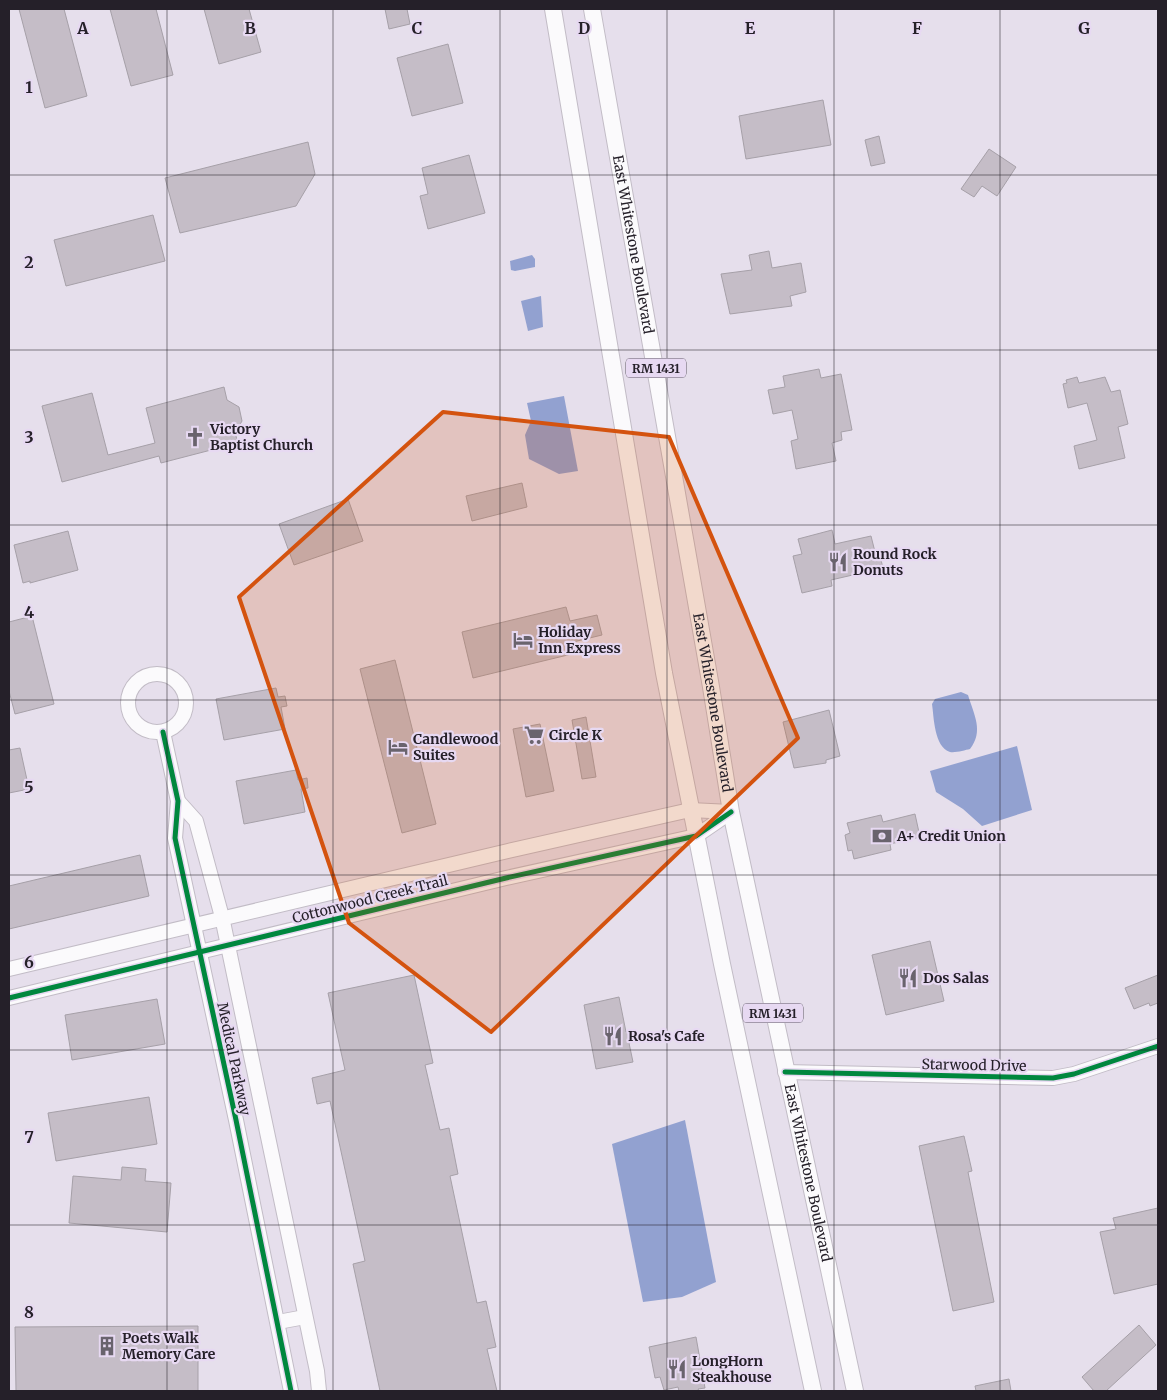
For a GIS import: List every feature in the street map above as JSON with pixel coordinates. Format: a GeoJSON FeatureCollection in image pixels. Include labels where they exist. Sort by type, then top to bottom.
{"type":"FeatureCollection","features":[{"type":"Feature","properties":{"kind":"main road","name":"RM 1431"},"geometry":{"type":"LineString","coordinates":[[553,9],[664,673],[690,810],[813,1391]]}},
{"type":"Feature","properties":{"kind":"main road","name":"East Whitestone Boulevard"},"geometry":{"type":"LineString","coordinates":[[592,9],[712,686],[731,812],[785,1072],[855,1391]]}},
{"type":"Feature","properties":{"kind":"street"},"geometry":{"type":"LineString","coordinates":[[154,673],[171,677],[178,682],[186,697],[184,715],[178,723],[163,732],[154,732],[137,726],[128,710],[128,693],[133,685],[138,679],[154,673]]}},
{"type":"Feature","properties":{"kind":"street","name":"Medical Parkway"},"geometry":{"type":"LineString","coordinates":[[163,732],[178,801],[175,838],[291,1391]]}},
{"type":"Feature","properties":{"kind":"street","name":"Medical Parkway"},"geometry":{"type":"LineString","coordinates":[[178,801],[196,821],[222,917],[319,1391]]}},
{"type":"Feature","properties":{"kind":"street","name":"Cottonwood Creek Trail"},"geometry":{"type":"LineString","coordinates":[[9,969],[222,917],[690,810],[731,812]]}},
{"type":"Feature","properties":{"kind":"street","name":"Cottonwood Creek Trail"},"geometry":{"type":"LineString","coordinates":[[9,998],[506,878],[696,836],[731,812]]}},
{"type":"Feature","properties":{"kind":"street","name":"Starwood Drive"},"geometry":{"type":"LineString","coordinates":[[785,1072],[1053,1078],[1074,1074],[1158,1046]]}},
{"type":"Feature","properties":{"kind":"street"},"geometry":{"type":"LineString","coordinates":[[278,1322],[305,1317]]}},
{"type":"Feature","properties":{"kind":"highlighted area"},"geometry":{"type":"Polygon","coordinates":[[[443,412],[669,437],[798,738],[491,1032],[349,923],[239,597],[443,412]]]}},
{"type":"Feature","properties":{"kind":"water"},"geometry":{"type":"Polygon","coordinates":[[[532,255],[535,259],[535,267],[511,270],[510,261],[532,255]]]}},
{"type":"Feature","properties":{"kind":"water"},"geometry":{"type":"Polygon","coordinates":[[[541,296],[543,327],[528,331],[521,301],[541,296]]]}},
{"type":"Feature","properties":{"kind":"water"},"geometry":{"type":"Polygon","coordinates":[[[564,396],[578,471],[559,474],[529,459],[525,435],[531,421],[527,403],[564,396]]]}},
{"type":"Feature","properties":{"kind":"water"},"geometry":{"type":"Polygon","coordinates":[[[961,692],[968,695],[975,716],[976,736],[970,749],[950,752],[945,749],[938,738],[934,724],[932,704],[935,699],[961,692]]]}},
{"type":"Feature","properties":{"kind":"water"},"geometry":{"type":"Polygon","coordinates":[[[1017,746],[1032,810],[982,826],[963,809],[936,792],[930,771],[1017,746]]]}},
{"type":"Feature","properties":{"kind":"water"},"geometry":{"type":"Polygon","coordinates":[[[685,1120],[716,1282],[682,1297],[643,1302],[612,1144],[685,1120]]]}},
{"type":"Feature","properties":{"kind":"building"},"geometry":{"type":"Polygon","coordinates":[[[19,9],[64,9],[87,96],[45,108],[19,9]]]}},
{"type":"Feature","properties":{"kind":"building"},"geometry":{"type":"Polygon","coordinates":[[[110,9],[156,9],[173,75],[131,86],[110,9]]]}},
{"type":"Feature","properties":{"kind":"building"},"geometry":{"type":"Polygon","coordinates":[[[204,9],[249,9],[261,52],[219,64],[204,9]]]}},
{"type":"Feature","properties":{"kind":"building"},"geometry":{"type":"Polygon","coordinates":[[[385,9],[407,9],[410,24],[389,29],[385,9]]]}},
{"type":"Feature","properties":{"kind":"building"},"geometry":{"type":"Polygon","coordinates":[[[448,44],[463,103],[412,116],[397,58],[448,44]]]}},
{"type":"Feature","properties":{"kind":"building"},"geometry":{"type":"Polygon","coordinates":[[[823,100],[831,145],[746,159],[739,116],[823,100]]]}},
{"type":"Feature","properties":{"kind":"building"},"geometry":{"type":"Polygon","coordinates":[[[879,136],[885,163],[871,166],[865,140],[879,136]]]}},
{"type":"Feature","properties":{"kind":"building"},"geometry":{"type":"Polygon","coordinates":[[[308,142],[315,174],[296,206],[180,233],[165,178],[308,142]]]}},
{"type":"Feature","properties":{"kind":"building"},"geometry":{"type":"Polygon","coordinates":[[[989,149],[1016,167],[997,196],[982,186],[974,197],[961,189],[989,149]]]}},
{"type":"Feature","properties":{"kind":"building"},"geometry":{"type":"Polygon","coordinates":[[[469,155],[485,213],[428,229],[420,196],[428,194],[422,168],[469,155]]]}},
{"type":"Feature","properties":{"kind":"building"},"geometry":{"type":"Polygon","coordinates":[[[153,215],[165,261],[66,286],[54,240],[153,215]]]}},
{"type":"Feature","properties":{"kind":"building"},"geometry":{"type":"Polygon","coordinates":[[[769,251],[772,268],[801,263],[806,292],[790,296],[792,306],[730,314],[721,274],[752,270],[749,255],[769,251]]]}},
{"type":"Feature","properties":{"kind":"building"},"geometry":{"type":"Polygon","coordinates":[[[819,369],[821,378],[841,374],[852,430],[841,432],[842,440],[832,443],[836,461],[796,469],[791,441],[798,439],[792,410],[773,414],[768,390],[785,387],[783,376],[819,369]]]}},
{"type":"Feature","properties":{"kind":"building"},"geometry":{"type":"Polygon","coordinates":[[[1077,377],[1079,383],[1105,377],[1111,392],[1120,390],[1128,424],[1118,427],[1125,458],[1079,469],[1074,446],[1097,440],[1087,403],[1068,408],[1063,384],[1067,383],[1066,380],[1077,377]]]}},
{"type":"Feature","properties":{"kind":"building","name":"Victory Baptist Church"},"geometry":{"type":"Polygon","coordinates":[[[224,387],[227,400],[239,407],[242,421],[235,433],[238,443],[161,463],[159,456],[62,482],[42,406],[92,393],[108,455],[155,443],[146,408],[224,387]]]}},
{"type":"Feature","properties":{"kind":"building"},"geometry":{"type":"Polygon","coordinates":[[[522,483],[527,507],[472,521],[466,496],[522,483]]]}},
{"type":"Feature","properties":{"kind":"building"},"geometry":{"type":"Polygon","coordinates":[[[348,499],[363,541],[294,565],[279,524],[348,499]]]}},
{"type":"Feature","properties":{"kind":"building","name":"Round Rock Donuts"},"geometry":{"type":"Polygon","coordinates":[[[832,530],[835,544],[871,536],[876,556],[880,556],[883,568],[831,580],[832,586],[802,593],[793,556],[802,554],[798,539],[832,530]]]}},
{"type":"Feature","properties":{"kind":"building"},"geometry":{"type":"Polygon","coordinates":[[[68,531],[78,570],[30,583],[30,581],[23,583],[14,545],[68,531]]]}},
{"type":"Feature","properties":{"kind":"building","name":"Holiday Inn Express"},"geometry":{"type":"Polygon","coordinates":[[[566,607],[570,621],[597,615],[602,635],[573,642],[576,653],[473,678],[462,632],[566,607]]]}},
{"type":"Feature","properties":{"kind":"building"},"geometry":{"type":"Polygon","coordinates":[[[32,616],[54,704],[15,714],[9,691],[9,622],[32,616]]]}},
{"type":"Feature","properties":{"kind":"building","name":"Candlewood Suites"},"geometry":{"type":"Polygon","coordinates":[[[395,660],[436,824],[402,833],[360,669],[395,660]]]}},
{"type":"Feature","properties":{"kind":"building"},"geometry":{"type":"Polygon","coordinates":[[[276,688],[278,697],[285,696],[287,706],[281,707],[285,729],[224,740],[216,699],[276,688]]]}},
{"type":"Feature","properties":{"kind":"building"},"geometry":{"type":"Polygon","coordinates":[[[829,710],[840,756],[826,760],[826,763],[794,768],[783,722],[829,710]]]}},
{"type":"Feature","properties":{"kind":"building"},"geometry":{"type":"Polygon","coordinates":[[[586,717],[596,777],[582,779],[572,720],[586,717]]]}},
{"type":"Feature","properties":{"kind":"building"},"geometry":{"type":"Polygon","coordinates":[[[540,724],[554,791],[526,797],[513,729],[540,724]]]}},
{"type":"Feature","properties":{"kind":"building"},"geometry":{"type":"Polygon","coordinates":[[[20,748],[29,789],[9,793],[9,750],[20,748]]]}},
{"type":"Feature","properties":{"kind":"building"},"geometry":{"type":"Polygon","coordinates":[[[296,770],[298,780],[307,778],[308,788],[301,789],[305,812],[244,824],[236,781],[296,770]]]}},
{"type":"Feature","properties":{"kind":"building","name":"A+ Credit Union"},"geometry":{"type":"Polygon","coordinates":[[[915,814],[920,837],[890,844],[891,850],[854,859],[852,850],[848,851],[845,835],[850,833],[847,823],[881,815],[883,822],[915,814]]]}},
{"type":"Feature","properties":{"kind":"building"},"geometry":{"type":"Polygon","coordinates":[[[140,855],[149,896],[9,929],[9,886],[140,855]]]}},
{"type":"Feature","properties":{"kind":"building","name":"Dos Salas"},"geometry":{"type":"Polygon","coordinates":[[[930,941],[944,1001],[886,1015],[872,955],[930,941]]]}},
{"type":"Feature","properties":{"kind":"building"},"geometry":{"type":"Polygon","coordinates":[[[414,975],[433,1063],[425,1065],[440,1130],[449,1128],[458,1174],[450,1176],[477,1303],[486,1301],[496,1347],[487,1349],[497,1391],[380,1391],[353,1264],[365,1261],[330,1101],[317,1104],[312,1078],[345,1070],[328,993],[414,975]]]}},
{"type":"Feature","properties":{"kind":"building"},"geometry":{"type":"Polygon","coordinates":[[[1158,975],[1158,1003],[1150,1006],[1149,1003],[1134,1009],[1125,988],[1158,975]]]}},
{"type":"Feature","properties":{"kind":"building","name":"Rosa's Cafe"},"geometry":{"type":"Polygon","coordinates":[[[619,997],[626,1032],[634,1030],[636,1041],[629,1043],[633,1062],[596,1069],[584,1005],[619,997]]]}},
{"type":"Feature","properties":{"kind":"building"},"geometry":{"type":"Polygon","coordinates":[[[157,999],[165,1044],[72,1060],[65,1015],[157,999]]]}},
{"type":"Feature","properties":{"kind":"building"},"geometry":{"type":"Polygon","coordinates":[[[149,1097],[157,1144],[56,1161],[48,1113],[149,1097]]]}},
{"type":"Feature","properties":{"kind":"building"},"geometry":{"type":"Polygon","coordinates":[[[964,1136],[972,1171],[968,1172],[994,1302],[953,1311],[919,1146],[964,1136]]]}},
{"type":"Feature","properties":{"kind":"building"},"geometry":{"type":"Polygon","coordinates":[[[122,1167],[146,1169],[145,1181],[171,1183],[167,1232],[69,1223],[73,1176],[121,1180],[122,1167]]]}},
{"type":"Feature","properties":{"kind":"building"},"geometry":{"type":"Polygon","coordinates":[[[1158,1208],[1158,1284],[1114,1294],[1100,1232],[1116,1229],[1113,1218],[1158,1208]]]}},
{"type":"Feature","properties":{"kind":"building"},"geometry":{"type":"Polygon","coordinates":[[[1139,1325],[1156,1345],[1106,1391],[1094,1391],[1082,1377],[1139,1325]]]}},
{"type":"Feature","properties":{"kind":"building","name":"Poets Walk Memory Care"},"geometry":{"type":"Polygon","coordinates":[[[198,1326],[198,1391],[16,1391],[15,1327],[198,1326]]]}},
{"type":"Feature","properties":{"kind":"building","name":"LongHorn Steakhouse"},"geometry":{"type":"Polygon","coordinates":[[[696,1337],[705,1388],[698,1389],[699,1391],[679,1391],[678,1387],[664,1390],[660,1377],[655,1378],[649,1347],[696,1337]]]}},
{"type":"Feature","properties":{"kind":"building"},"geometry":{"type":"Polygon","coordinates":[[[1009,1379],[1011,1391],[976,1391],[975,1386],[1009,1379]]]}},
{"type":"Feature","properties":{"kind":"cycle path"},"geometry":{"type":"LineString","coordinates":[[163,732],[178,801],[175,838],[236,1120],[291,1391]]}},
{"type":"Feature","properties":{"kind":"cycle path"},"geometry":{"type":"LineString","coordinates":[[9,998],[506,878],[696,836],[731,812]]}},
{"type":"Feature","properties":{"kind":"cycle path"},"geometry":{"type":"LineString","coordinates":[[785,1072],[1053,1078],[1074,1074],[1158,1046]]}},
{"type":"Feature","properties":{"kind":"place","name":"Victory Baptist Church"},"geometry":{"type":"Point","coordinates":[195,437]}},
{"type":"Feature","properties":{"kind":"place","name":"Round Rock Donuts"},"geometry":{"type":"Point","coordinates":[838,562]}},
{"type":"Feature","properties":{"kind":"place","name":"Holiday Inn Express"},"geometry":{"type":"Point","coordinates":[523,640]}},
{"type":"Feature","properties":{"kind":"place","name":"Circle K"},"geometry":{"type":"Point","coordinates":[534,735]}},
{"type":"Feature","properties":{"kind":"place","name":"Candlewood Suites"},"geometry":{"type":"Point","coordinates":[398,747]}},
{"type":"Feature","properties":{"kind":"place","name":"A+ Credit Union"},"geometry":{"type":"Point","coordinates":[882,836]}},
{"type":"Feature","properties":{"kind":"place","name":"Dos Salas"},"geometry":{"type":"Point","coordinates":[908,978]}},
{"type":"Feature","properties":{"kind":"place","name":"Rosa's Cafe"},"geometry":{"type":"Point","coordinates":[613,1036]}},
{"type":"Feature","properties":{"kind":"place","name":"Poets Walk Memory Care"},"geometry":{"type":"Point","coordinates":[107,1346]}},
{"type":"Feature","properties":{"kind":"place","name":"LongHorn Steakhouse"},"geometry":{"type":"Point","coordinates":[677,1369]}}]}
